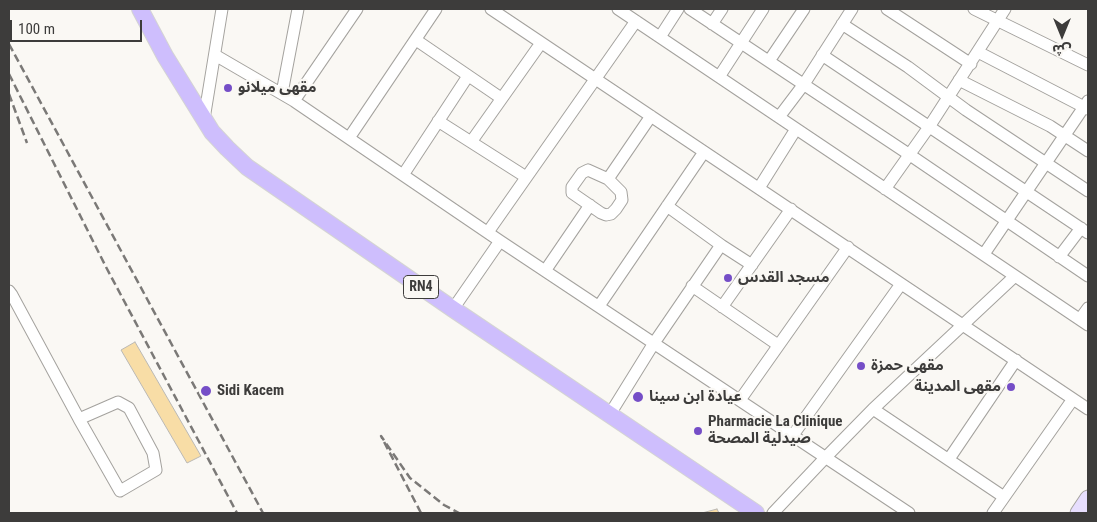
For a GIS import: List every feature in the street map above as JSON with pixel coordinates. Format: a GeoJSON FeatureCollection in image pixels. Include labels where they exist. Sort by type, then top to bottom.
{"type":"FeatureCollection","features":[{"type":"Feature","properties":{"kind":"main road","name":"RN4"},"geometry":{"type":"LineString","coordinates":[[140,9],[165,56],[204,119],[218,139],[252,171],[756,513]]}},
{"type":"Feature","properties":{"kind":"street"},"geometry":{"type":"LineString","coordinates":[[204,119],[222,9]]}},
{"type":"Feature","properties":{"kind":"street"},"geometry":{"type":"LineString","coordinates":[[282,93],[298,9]]}},
{"type":"Feature","properties":{"kind":"street"},"geometry":{"type":"LineString","coordinates":[[294,101],[357,9]]}},
{"type":"Feature","properties":{"kind":"street"},"geometry":{"type":"LineString","coordinates":[[349,138],[436,9]]}},
{"type":"Feature","properties":{"kind":"street"},"geometry":{"type":"LineString","coordinates":[[491,9],[1088,409]]}},
{"type":"Feature","properties":{"kind":"street"},"geometry":{"type":"LineString","coordinates":[[618,9],[1084,322],[1088,308]]}},
{"type":"Feature","properties":{"kind":"street"},"geometry":{"type":"LineString","coordinates":[[660,37],[678,9]]}},
{"type":"Feature","properties":{"kind":"street"},"geometry":{"type":"LineString","coordinates":[[690,9],[1088,276]]}},
{"type":"Feature","properties":{"kind":"street"},"geometry":{"type":"LineString","coordinates":[[712,24],[722,9]]}},
{"type":"Feature","properties":{"kind":"street"},"geometry":{"type":"LineString","coordinates":[[719,77],[763,9]]}},
{"type":"Feature","properties":{"kind":"street"},"geometry":{"type":"LineString","coordinates":[[769,61],[804,9]]}},
{"type":"Feature","properties":{"kind":"street"},"geometry":{"type":"LineString","coordinates":[[779,118],[804,84],[852,9]]}},
{"type":"Feature","properties":{"kind":"street"},"geometry":{"type":"LineString","coordinates":[[887,9],[971,64]]}},
{"type":"Feature","properties":{"kind":"street"},"geometry":{"type":"LineString","coordinates":[[974,9],[1088,65]]}},
{"type":"Feature","properties":{"kind":"street"},"geometry":{"type":"LineString","coordinates":[[885,189],[971,64],[1005,9]]}},
{"type":"Feature","properties":{"kind":"street"},"geometry":{"type":"LineString","coordinates":[[488,232],[636,21]]}},
{"type":"Feature","properties":{"kind":"street"},"geometry":{"type":"LineString","coordinates":[[842,24],[1088,191]]}},
{"type":"Feature","properties":{"kind":"street"},"geometry":{"type":"LineString","coordinates":[[416,40],[501,98]]}},
{"type":"Feature","properties":{"kind":"street"},"geometry":{"type":"LineString","coordinates":[[471,142],[541,42]]}},
{"type":"Feature","properties":{"kind":"street"},"geometry":{"type":"LineString","coordinates":[[978,52],[1087,105],[1064,135],[984,254]]}},
{"type":"Feature","properties":{"kind":"street"},"geometry":{"type":"LineString","coordinates":[[215,55],[282,93],[500,241],[909,513]]}},
{"type":"Feature","properties":{"kind":"street"},"geometry":{"type":"LineString","coordinates":[[822,55],[1084,230],[1059,257]]}},
{"type":"Feature","properties":{"kind":"street"},"geometry":{"type":"LineString","coordinates":[[403,175],[468,76]]}},
{"type":"Feature","properties":{"kind":"street"},"geometry":{"type":"LineString","coordinates":[[959,80],[1064,135],[1088,151]]}},
{"type":"Feature","properties":{"kind":"street"},"geometry":{"type":"LineString","coordinates":[[608,179],[651,116]]}},
{"type":"Feature","properties":{"kind":"street"},"geometry":{"type":"LineString","coordinates":[[438,121],[526,177]]}},
{"type":"Feature","properties":{"kind":"street"},"geometry":{"type":"LineString","coordinates":[[759,188],[796,129]]}},
{"type":"Feature","properties":{"kind":"street"},"geometry":{"type":"LineString","coordinates":[[599,306],[704,152]]}},
{"type":"Feature","properties":{"kind":"street"},"geometry":{"type":"LineString","coordinates":[[590,170],[608,179],[622,194],[622,200],[611,214],[606,215],[590,205],[572,192],[572,187],[582,173],[590,170]]}},
{"type":"Feature","properties":{"kind":"street"},"geometry":{"type":"LineString","coordinates":[[545,271],[590,205]]}},
{"type":"Feature","properties":{"kind":"street"},"geometry":{"type":"LineString","coordinates":[[667,206],[752,265]]}},
{"type":"Feature","properties":{"kind":"street"},"geometry":{"type":"LineString","coordinates":[[722,307],[792,209]]}},
{"type":"Feature","properties":{"kind":"street"},"geometry":{"type":"LineString","coordinates":[[453,309],[500,241]]}},
{"type":"Feature","properties":{"kind":"street"},"geometry":{"type":"LineString","coordinates":[[610,414],[654,343],[721,245]]}},
{"type":"Feature","properties":{"kind":"street"},"geometry":{"type":"LineString","coordinates":[[740,400],[848,247]]}},
{"type":"Feature","properties":{"kind":"street"},"geometry":{"type":"LineString","coordinates":[[772,513],[873,409],[1014,276]]}},
{"type":"Feature","properties":{"kind":"street"},"geometry":{"type":"LineString","coordinates":[[793,435],[901,284]]}},
{"type":"Feature","properties":{"kind":"street"},"geometry":{"type":"LineString","coordinates":[[692,286],[778,345]]}},
{"type":"Feature","properties":{"kind":"street"},"geometry":{"type":"LineString","coordinates":[[9,291],[79,419],[120,491],[156,470],[153,453],[129,408],[118,402],[79,419]]}},
{"type":"Feature","properties":{"kind":"street"},"geometry":{"type":"LineString","coordinates":[[949,459],[1016,360]]}},
{"type":"Feature","properties":{"kind":"street"},"geometry":{"type":"LineString","coordinates":[[993,513],[1073,399]]}},
{"type":"Feature","properties":{"kind":"street"},"geometry":{"type":"LineString","coordinates":[[873,409],[1004,497]]}},
{"type":"Feature","properties":{"kind":"street"},"geometry":{"type":"LineString","coordinates":[[1078,513],[1088,498]]}},
{"type":"Feature","properties":{"kind":"building"},"geometry":{"type":"Polygon","coordinates":[[[135,342],[201,456],[187,463],[121,350],[135,342]]]}},
{"type":"Feature","properties":{"kind":"building"},"geometry":{"type":"Polygon","coordinates":[[[717,509],[719,513],[702,513],[717,509]]]}},
{"type":"Feature","properties":{"kind":"railway"},"geometry":{"type":"LineString","coordinates":[[9,44],[263,513]]}},
{"type":"Feature","properties":{"kind":"railway"},"geometry":{"type":"LineString","coordinates":[[9,74],[106,267],[237,513]]}},
{"type":"Feature","properties":{"kind":"railway"},"geometry":{"type":"LineString","coordinates":[[9,94],[27,143]]}},
{"type":"Feature","properties":{"kind":"railway"},"geometry":{"type":"LineString","coordinates":[[421,513],[381,436],[410,478],[444,505],[459,513]]}},
{"type":"Feature","properties":{"kind":"place","name":"مقهى ميلانو"},"geometry":{"type":"Point","coordinates":[228,88]}},
{"type":"Feature","properties":{"kind":"place","name":"مسجد القدس"},"geometry":{"type":"Point","coordinates":[728,278]}},
{"type":"Feature","properties":{"kind":"place","name":"مقهى حمزة"},"geometry":{"type":"Point","coordinates":[861,366]}},
{"type":"Feature","properties":{"kind":"place","name":"مقهى المدينة"},"geometry":{"type":"Point","coordinates":[1011,387]}},
{"type":"Feature","properties":{"kind":"place","name":"Sidi Kacem"},"geometry":{"type":"Point","coordinates":[206,391]}},
{"type":"Feature","properties":{"kind":"place","name":"عيادة ابن سينا"},"geometry":{"type":"Point","coordinates":[638,397]}},
{"type":"Feature","properties":{"kind":"place","name":"Pharmacie La Clinique صيدلية المصحة"},"geometry":{"type":"Point","coordinates":[698,431]}}]}
